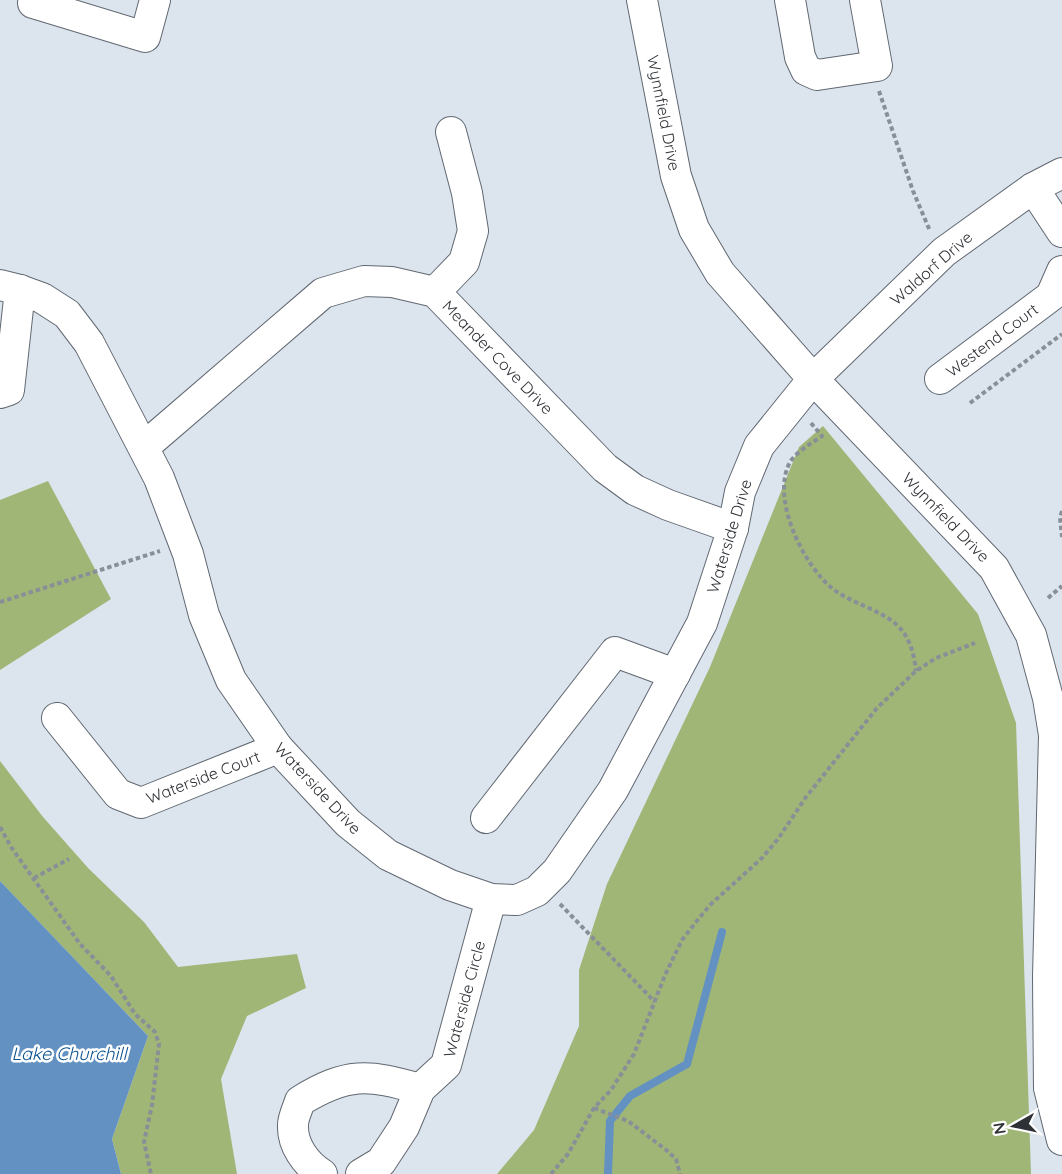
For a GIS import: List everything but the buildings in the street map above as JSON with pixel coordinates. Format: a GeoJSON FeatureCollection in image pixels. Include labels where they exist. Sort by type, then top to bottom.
{"type":"FeatureCollection","features":[{"type":"Feature","properties":{"kind":"street"},"geometry":{"type":"LineString","coordinates":[[34,0],[33,3],[145,37],[155,0]]}},
{"type":"Feature","properties":{"kind":"street","name":"Wynnfield Drive"},"geometry":{"type":"LineString","coordinates":[[642,0],[676,176],[694,229],[720,273],[813,379],[994,568],[1031,635],[1055,696],[1055,977],[1049,1088],[1062,1140]]}},
{"type":"Feature","properties":{"kind":"street"},"geometry":{"type":"LineString","coordinates":[[790,0],[800,57],[806,70],[817,75],[876,66],[865,0]]}},
{"type":"Feature","properties":{"kind":"street"},"geometry":{"type":"LineString","coordinates":[[435,292],[464,262],[473,231],[467,193],[451,132]]}},
{"type":"Feature","properties":{"kind":"street","name":"Waldorf Drive"},"geometry":{"type":"LineString","coordinates":[[813,379],[940,256],[1033,188],[1062,173]]}},
{"type":"Feature","properties":{"kind":"street"},"geometry":{"type":"LineString","coordinates":[[1033,188],[1062,232]]}},
{"type":"Feature","properties":{"kind":"street","name":"Westend Court"},"geometry":{"type":"LineString","coordinates":[[940,379],[1051,296],[1062,271]]}},
{"type":"Feature","properties":{"kind":"street","name":"Meander Cove Drive"},"geometry":{"type":"LineString","coordinates":[[144,447],[323,293],[364,281],[392,282],[435,292],[605,468],[635,490],[668,505],[733,528]]}},
{"type":"Feature","properties":{"kind":"street","name":"Waterside Drive"},"geometry":{"type":"LineString","coordinates":[[0,393],[9,390],[10,287],[42,298],[67,314],[88,343],[159,478],[184,544],[204,615],[231,680],[278,748],[348,824],[388,855],[450,885],[491,899],[517,900],[537,891],[557,872],[613,790],[702,623],[733,528],[740,492],[759,446],[813,379]]}},
{"type":"Feature","properties":{"kind":"street"},"geometry":{"type":"LineString","coordinates":[[486,818],[615,652],[675,674]]}},
{"type":"Feature","properties":{"kind":"street","name":"Waterside Court"},"geometry":{"type":"LineString","coordinates":[[57,718],[118,794],[141,803],[278,748]]}},
{"type":"Feature","properties":{"kind":"street","name":"Waterside Circle"},"geometry":{"type":"LineString","coordinates":[[361,1174],[381,1162],[404,1127],[420,1089],[446,1065],[491,899]]}},
{"type":"Feature","properties":{"kind":"street"},"geometry":{"type":"LineString","coordinates":[[322,1174],[309,1167],[298,1148],[293,1125],[300,1101],[323,1087],[350,1079],[374,1078],[420,1089]]}},
{"type":"Feature","properties":{"kind":"path"},"geometry":{"type":"LineString","coordinates":[[871,67],[913,191],[940,256]]}},
{"type":"Feature","properties":{"kind":"path"},"geometry":{"type":"LineString","coordinates":[[970,403],[1062,334]]}},
{"type":"Feature","properties":{"kind":"path"},"geometry":{"type":"LineString","coordinates":[[793,402],[822,436],[790,462],[785,481],[785,510],[793,534],[832,588],[902,630],[911,647],[916,671]]}},
{"type":"Feature","properties":{"kind":"path"},"geometry":{"type":"LineString","coordinates":[[1062,511],[1060,518],[1062,537]]}},
{"type":"Feature","properties":{"kind":"path"},"geometry":{"type":"LineString","coordinates":[[0,602],[184,544]]}},
{"type":"Feature","properties":{"kind":"path"},"geometry":{"type":"LineString","coordinates":[[1047,598],[1062,586]]}},
{"type":"Feature","properties":{"kind":"path"},"geometry":{"type":"LineString","coordinates":[[551,1174],[568,1154],[594,1108],[612,1090],[634,1054],[665,975],[682,940],[696,922],[710,905],[762,858],[778,839],[806,797],[877,708],[916,671],[936,658],[975,643]]}},
{"type":"Feature","properties":{"kind":"path"},"geometry":{"type":"LineString","coordinates":[[0,828],[80,944],[111,976],[135,1014],[155,1032],[159,1044],[152,1105],[144,1142],[151,1174]]}},
{"type":"Feature","properties":{"kind":"path"},"geometry":{"type":"LineString","coordinates":[[34,879],[69,859]]}},
{"type":"Feature","properties":{"kind":"path"},"geometry":{"type":"LineString","coordinates":[[542,886],[655,1002]]}},
{"type":"Feature","properties":{"kind":"path"},"geometry":{"type":"LineString","coordinates":[[594,1108],[628,1121],[665,1149],[676,1159],[680,1174]]}},
{"type":"Feature","properties":{"kind":"green space"},"geometry":{"type":"Polygon","coordinates":[[[823,426],[978,614],[1016,723],[1031,1174],[497,1174],[534,1130],[579,1026],[579,970],[607,884],[710,667],[799,447],[823,426]]]}},
{"type":"Feature","properties":{"kind":"green space"},"geometry":{"type":"Polygon","coordinates":[[[48,481],[111,599],[0,670],[0,500],[48,481]]]}},
{"type":"Feature","properties":{"kind":"green space"},"geometry":{"type":"Polygon","coordinates":[[[0,761],[43,817],[89,869],[144,922],[178,967],[297,954],[306,988],[247,1016],[221,1079],[237,1174],[121,1174],[112,1139],[148,1036],[0,881],[0,761]]]}},
{"type":"Feature","properties":{"kind":"water","name":"Lake Churchill"},"geometry":{"type":"Polygon","coordinates":[[[0,881],[148,1036],[112,1139],[121,1174],[0,1174],[0,881]]]}},
{"type":"Feature","properties":{"kind":"waterway"},"geometry":{"type":"LineString","coordinates":[[608,1174],[610,1121],[630,1096],[687,1064],[722,932]]}}]}
